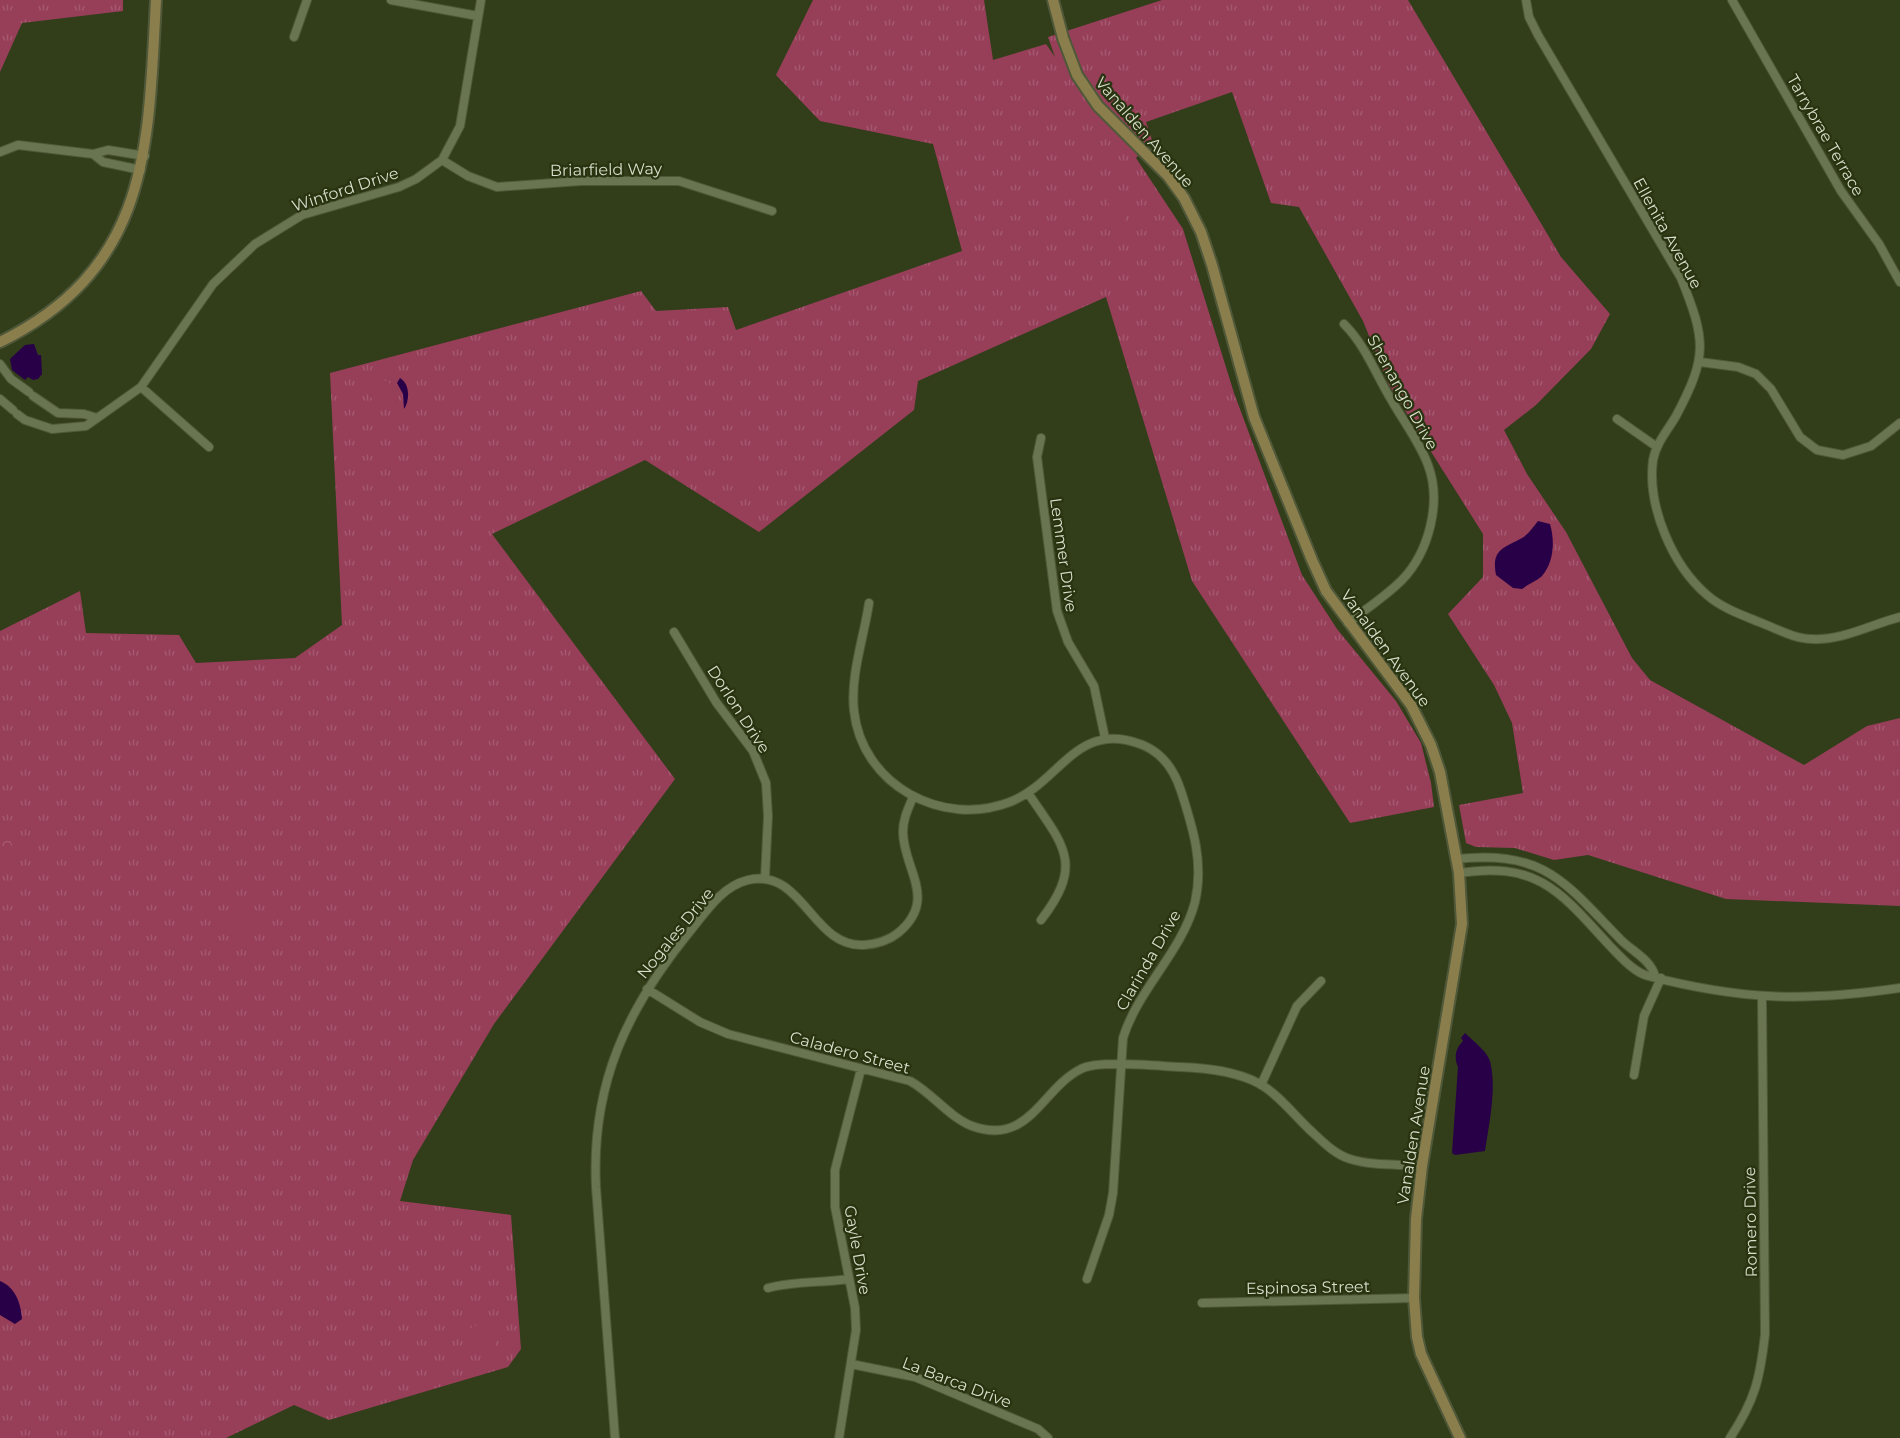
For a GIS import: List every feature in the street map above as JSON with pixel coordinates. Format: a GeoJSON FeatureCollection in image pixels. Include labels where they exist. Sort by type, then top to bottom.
{"type":"FeatureCollection","features":[{"type":"Feature","properties":{"kind":"main road"},"geometry":{"type":"LineString","coordinates":[[0,342],[35,322],[84,279],[123,222],[145,156],[156,0]]}},
{"type":"Feature","properties":{"kind":"main road","name":"Vanalden Avenue"},"geometry":{"type":"LineString","coordinates":[[1053,0],[1063,38],[1077,75],[1098,106],[1168,176],[1184,198],[1201,232],[1254,417],[1312,560],[1326,591],[1411,705],[1431,745],[1444,793],[1459,873],[1462,924],[1422,1166],[1416,1219],[1414,1298],[1417,1337],[1421,1354],[1460,1438]]}},
{"type":"Feature","properties":{"kind":"street"},"geometry":{"type":"LineString","coordinates":[[294,37],[307,0]]}},
{"type":"Feature","properties":{"kind":"street"},"geometry":{"type":"LineString","coordinates":[[391,0],[478,16]]}},
{"type":"Feature","properties":{"kind":"street","name":"Winford Drive"},"geometry":{"type":"LineString","coordinates":[[0,399],[25,420],[52,429],[86,426],[141,387],[213,284],[236,259],[255,244],[302,215],[399,187],[416,179],[442,159],[460,126],[481,0]]}},
{"type":"Feature","properties":{"kind":"street","name":"Ellenita Avenue"},"geometry":{"type":"LineString","coordinates":[[1526,0],[1529,17],[1538,35],[1681,278],[1694,309],[1701,339],[1700,362],[1686,395],[1657,447],[1653,461],[1654,506],[1664,534],[1690,577],[1708,596],[1737,613],[1784,632],[1812,640],[1838,636],[1900,617]]}},
{"type":"Feature","properties":{"kind":"street","name":"Tarrybrae Terrace"},"geometry":{"type":"LineString","coordinates":[[1732,0],[1841,191],[1879,244],[1900,282]]}},
{"type":"Feature","properties":{"kind":"street"},"geometry":{"type":"LineString","coordinates":[[0,152],[18,145],[93,154],[108,150],[145,156]]}},
{"type":"Feature","properties":{"kind":"street"},"geometry":{"type":"LineString","coordinates":[[93,154],[103,162],[141,170]]}},
{"type":"Feature","properties":{"kind":"street","name":"Briarfield Way"},"geometry":{"type":"LineString","coordinates":[[442,159],[468,176],[497,187],[581,181],[679,181],[772,211]]}},
{"type":"Feature","properties":{"kind":"street","name":"Shenango Drive"},"geometry":{"type":"LineString","coordinates":[[1344,324],[1362,344],[1384,388],[1421,449],[1429,466],[1433,487],[1432,519],[1415,564],[1401,581],[1348,623]]}},
{"type":"Feature","properties":{"kind":"street"},"geometry":{"type":"LineString","coordinates":[[1700,362],[1738,367],[1756,374],[1771,389],[1800,437],[1817,450],[1843,455],[1871,446],[1900,423]]}},
{"type":"Feature","properties":{"kind":"street"},"geometry":{"type":"LineString","coordinates":[[0,364],[11,379],[58,413],[84,414],[97,418]]}},
{"type":"Feature","properties":{"kind":"street"},"geometry":{"type":"LineString","coordinates":[[141,387],[209,447]]}},
{"type":"Feature","properties":{"kind":"street"},"geometry":{"type":"LineString","coordinates":[[1617,419],[1657,447]]}},
{"type":"Feature","properties":{"kind":"street","name":"Lemmer Drive"},"geometry":{"type":"LineString","coordinates":[[1041,438],[1037,457],[1057,611],[1068,642],[1094,686],[1105,738]]}},
{"type":"Feature","properties":{"kind":"street"},"geometry":{"type":"LineString","coordinates":[[869,603],[854,693],[854,711],[859,732],[875,764],[889,781],[913,797],[950,811],[983,809],[1009,802],[1028,793],[1092,741],[1105,738]]}},
{"type":"Feature","properties":{"kind":"street","name":"Dorlon Drive"},"geometry":{"type":"LineString","coordinates":[[674,632],[716,702],[753,752],[766,783],[768,816],[765,878]]}},
{"type":"Feature","properties":{"kind":"street","name":"Clarinda Drive"},"geometry":{"type":"LineString","coordinates":[[1087,1279],[1109,1215],[1113,1193],[1121,1066],[1129,1019],[1186,925],[1195,902],[1198,873],[1197,848],[1177,777],[1164,760],[1145,745],[1122,738],[1105,738]]}},
{"type":"Feature","properties":{"kind":"street"},"geometry":{"type":"LineString","coordinates":[[1028,793],[1060,840],[1067,857],[1062,890],[1041,920]]}},
{"type":"Feature","properties":{"kind":"street"},"geometry":{"type":"LineString","coordinates":[[765,878],[788,888],[827,932],[841,941],[857,945],[887,940],[909,921],[915,908],[916,878],[903,834],[904,816],[913,797]]}},
{"type":"Feature","properties":{"kind":"street"},"geometry":{"type":"LineString","coordinates":[[1456,859],[1501,857],[1530,865],[1559,879],[1579,895],[1623,942],[1650,964],[1658,977]]}},
{"type":"Feature","properties":{"kind":"street"},"geometry":{"type":"LineString","coordinates":[[1459,873],[1491,870],[1513,871],[1532,877],[1571,903],[1621,957],[1648,976],[1707,991],[1762,998],[1848,996],[1900,988]]}},
{"type":"Feature","properties":{"kind":"street","name":"Nogales Drive"},"geometry":{"type":"LineString","coordinates":[[615,1438],[596,1187],[595,1147],[602,1096],[627,1024],[658,970],[717,898],[733,886],[748,879],[765,878]]}},
{"type":"Feature","properties":{"kind":"street"},"geometry":{"type":"LineString","coordinates":[[1634,1075],[1644,1016],[1658,977]]}},
{"type":"Feature","properties":{"kind":"street"},"geometry":{"type":"LineString","coordinates":[[1261,1084],[1297,1006],[1321,981]]}},
{"type":"Feature","properties":{"kind":"street","name":"Caladero Street"},"geometry":{"type":"LineString","coordinates":[[647,989],[700,1022],[728,1034],[910,1081],[924,1089],[960,1120],[989,1130],[1008,1128],[1025,1121],[1065,1079],[1082,1068],[1099,1064],[1182,1067],[1231,1073],[1261,1084],[1338,1154],[1362,1161],[1422,1166]]}},
{"type":"Feature","properties":{"kind":"street","name":"Romero Drive"},"geometry":{"type":"LineString","coordinates":[[1730,1438],[1748,1411],[1760,1377],[1765,1334],[1762,998]]}},
{"type":"Feature","properties":{"kind":"street","name":"Gayle Drive"},"geometry":{"type":"LineString","coordinates":[[839,1438],[856,1330],[835,1207],[835,1170],[861,1069]]}},
{"type":"Feature","properties":{"kind":"street"},"geometry":{"type":"LineString","coordinates":[[768,1288],[790,1283],[819,1283],[849,1279]]}},
{"type":"Feature","properties":{"kind":"street","name":"Espinosa Street"},"geometry":{"type":"LineString","coordinates":[[1202,1303],[1414,1298]]}},
{"type":"Feature","properties":{"kind":"street","name":"La Barca Drive"},"geometry":{"type":"LineString","coordinates":[[851,1364],[915,1377],[1038,1429],[1048,1438]]}},
{"type":"Feature","properties":{"kind":"green space"},"geometry":{"type":"Polygon","coordinates":[[[0,0],[123,0],[123,11],[22,23],[0,72],[0,0]]]}},
{"type":"Feature","properties":{"kind":"green space"},"geometry":{"type":"Polygon","coordinates":[[[813,0],[984,0],[993,60],[1046,44],[1055,57],[1048,37],[1162,0],[1408,0],[1561,257],[1610,314],[1591,349],[1536,405],[1504,430],[1527,474],[1566,532],[1632,658],[1650,680],[1804,765],[1867,726],[1900,718],[1900,906],[1726,899],[1588,855],[1554,860],[1515,848],[1476,847],[1466,843],[1459,805],[1523,793],[1512,723],[1494,685],[1448,614],[1483,577],[1483,534],[1389,385],[1363,321],[1299,207],[1271,203],[1232,92],[1146,122],[1152,140],[1136,158],[1183,229],[1234,393],[1302,575],[1337,629],[1396,701],[1421,743],[1431,783],[1434,807],[1350,823],[1192,581],[1106,297],[918,381],[914,410],[759,532],[645,460],[492,534],[675,779],[494,1024],[413,1160],[400,1201],[511,1215],[521,1349],[508,1367],[329,1420],[294,1405],[226,1438],[0,1438],[0,631],[80,591],[86,633],[179,635],[196,663],[295,658],[342,625],[330,373],[641,291],[656,311],[728,307],[736,330],[962,251],[933,144],[820,121],[776,75],[813,0]]]}},
{"type":"Feature","properties":{"kind":"green space"},"geometry":{"type":"Polygon","coordinates":[[[1113,196],[1120,199],[1127,213],[1122,226],[1112,221],[1108,200],[1113,196]]]}},
{"type":"Feature","properties":{"kind":"green space"},"geometry":{"type":"Polygon","coordinates":[[[380,379],[389,382],[397,404],[389,411],[377,406],[369,394],[373,383],[380,379]]]}},
{"type":"Feature","properties":{"kind":"green space"},"geometry":{"type":"Polygon","coordinates":[[[738,459],[753,460],[763,470],[763,477],[758,486],[753,489],[739,484],[732,471],[738,459]]]}},
{"type":"Feature","properties":{"kind":"green space"},"geometry":{"type":"Polygon","coordinates":[[[10,835],[15,859],[0,863],[0,837],[10,835]]]}},
{"type":"Feature","properties":{"kind":"green space"},"geometry":{"type":"Polygon","coordinates":[[[255,911],[266,917],[262,925],[229,935],[220,930],[220,923],[237,915],[255,911]]]}},
{"type":"Feature","properties":{"kind":"green space"},"geometry":{"type":"Polygon","coordinates":[[[480,1325],[486,1326],[494,1334],[494,1346],[486,1354],[480,1355],[474,1354],[466,1346],[465,1340],[466,1334],[474,1326],[480,1325]]]}},
{"type":"Feature","properties":{"kind":"shaded area"},"geometry":{"type":"Polygon","coordinates":[[[34,344],[38,355],[41,355],[42,374],[38,379],[33,380],[28,377],[25,380],[12,370],[10,359],[25,345],[34,344]]]}},
{"type":"Feature","properties":{"kind":"shaded area"},"geometry":{"type":"Polygon","coordinates":[[[400,378],[406,384],[408,392],[404,409],[403,394],[397,383],[400,378]]]}},
{"type":"Feature","properties":{"kind":"shaded area"},"geometry":{"type":"Polygon","coordinates":[[[1538,521],[1550,524],[1553,544],[1549,564],[1538,579],[1522,589],[1513,588],[1496,575],[1495,560],[1500,550],[1524,536],[1538,521]]]}},
{"type":"Feature","properties":{"kind":"shaded area"},"geometry":{"type":"Polygon","coordinates":[[[1465,1033],[1482,1049],[1490,1061],[1493,1083],[1492,1106],[1485,1151],[1455,1155],[1452,1153],[1458,1067],[1456,1057],[1458,1047],[1463,1041],[1461,1038],[1465,1033]]]}},
{"type":"Feature","properties":{"kind":"shaded area"},"geometry":{"type":"Polygon","coordinates":[[[0,1281],[10,1287],[19,1302],[22,1319],[15,1324],[0,1315],[0,1281]]]}}]}
